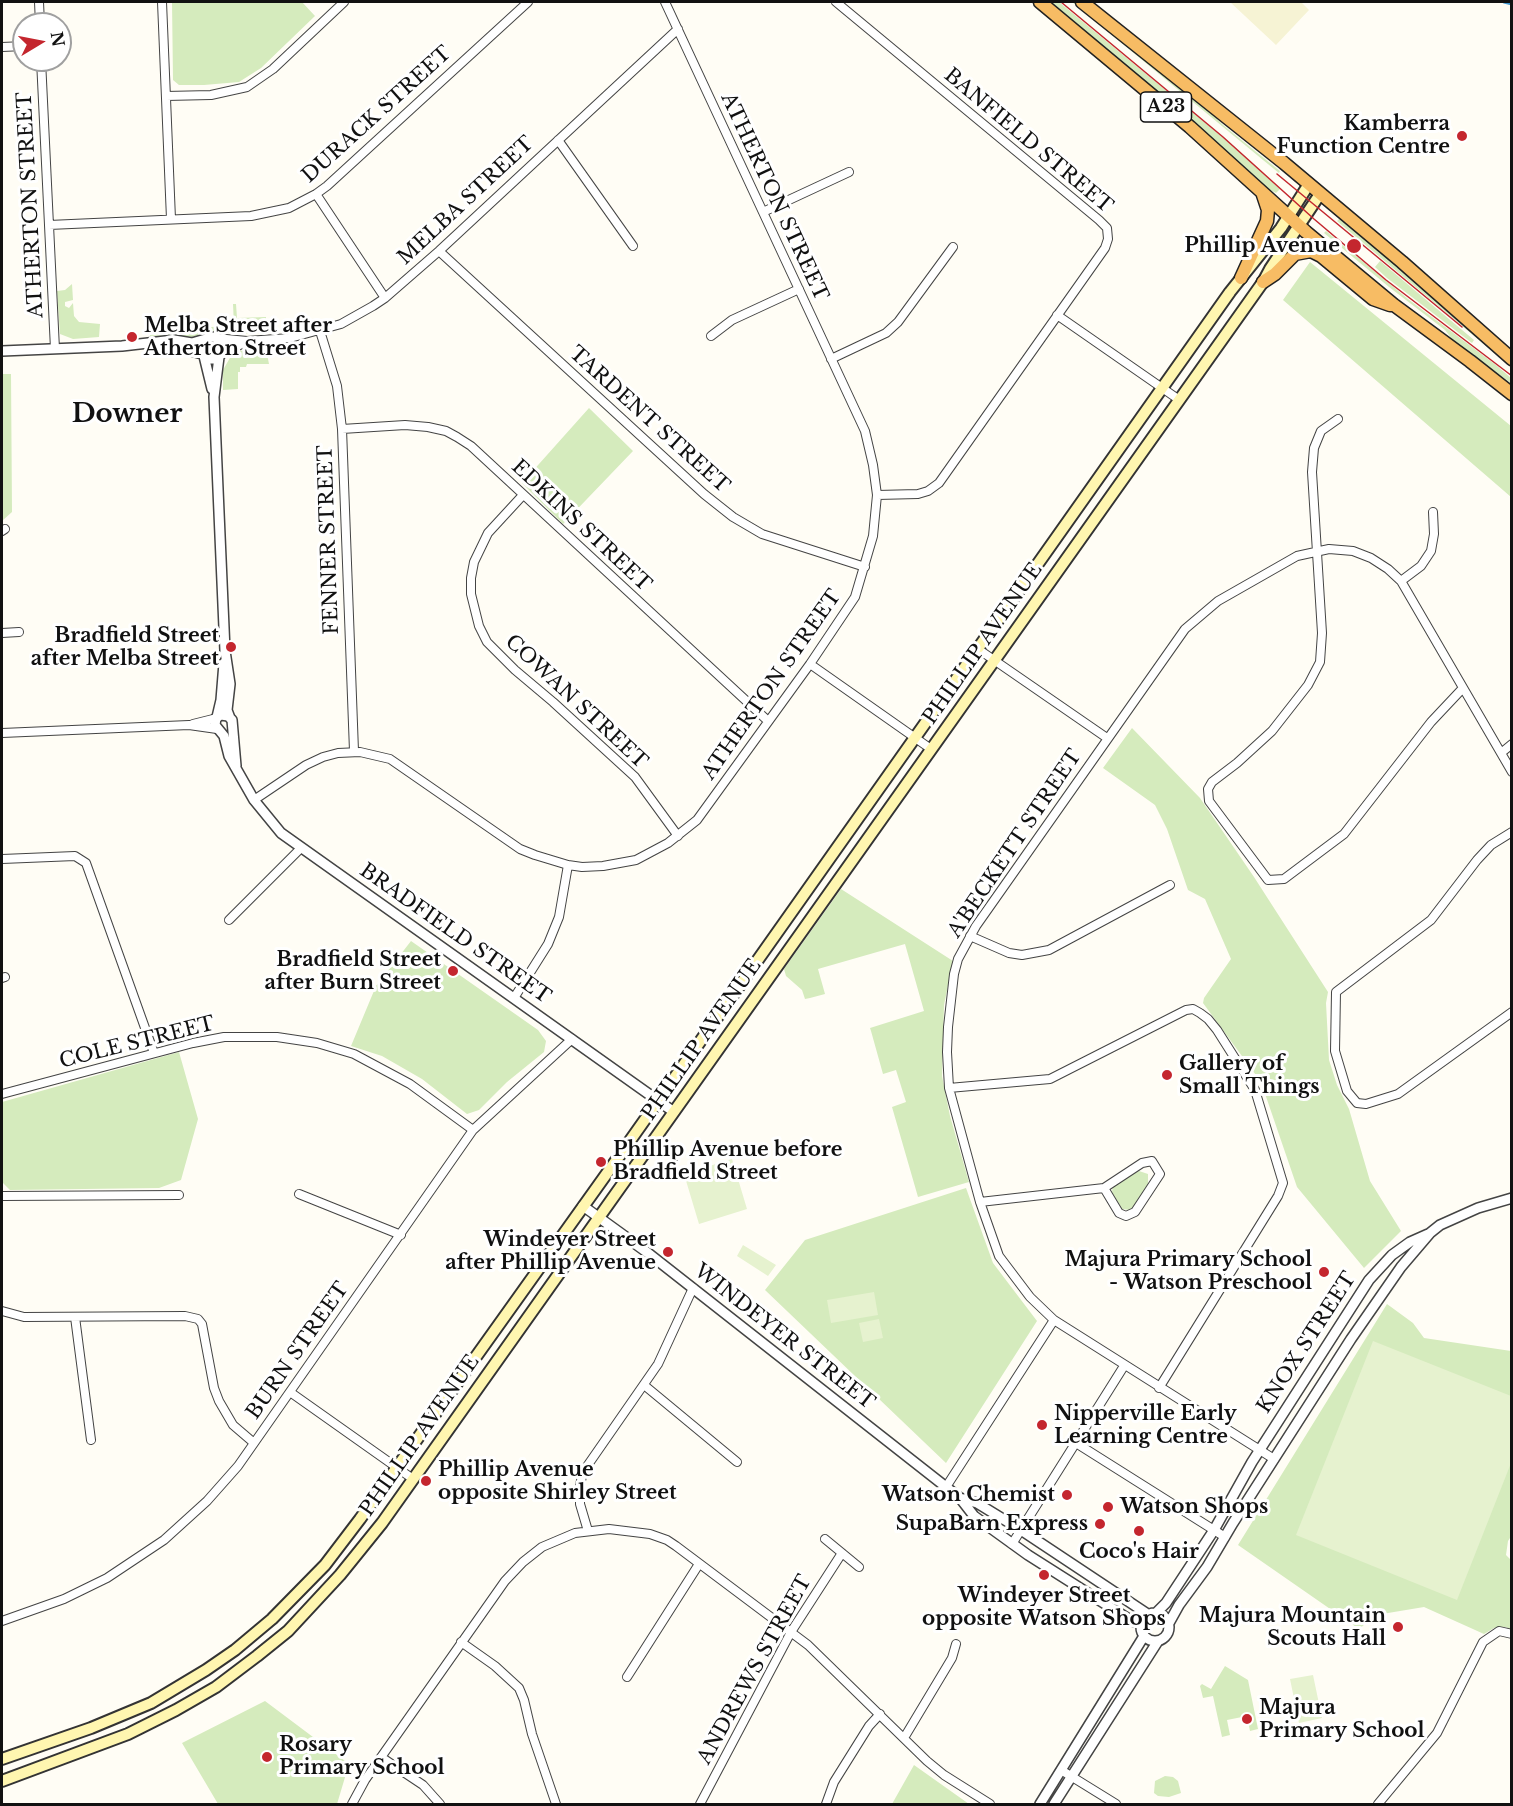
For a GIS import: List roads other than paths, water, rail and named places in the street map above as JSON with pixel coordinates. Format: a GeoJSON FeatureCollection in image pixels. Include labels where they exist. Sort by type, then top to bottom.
{"type":"FeatureCollection","features":[{"type":"Feature","properties":{"kind":"highway","name":"A23"},"geometry":{"type":"LineString","coordinates":[[1040,2],[1190,127],[1299,226],[1394,305],[1512,394]]}},
{"type":"Feature","properties":{"kind":"highway","name":"A23"},"geometry":{"type":"LineString","coordinates":[[1082,2],[1309,184],[1511,357]]}},
{"type":"Feature","properties":{"kind":"highway"},"geometry":{"type":"LineString","coordinates":[[1241,278],[1267,221],[1268,208],[1262,193]]}},
{"type":"Feature","properties":{"kind":"highway"},"geometry":{"type":"LineString","coordinates":[[1263,282],[1275,274],[1293,255],[1309,251],[1321,256],[1373,299],[1394,305]]}},
{"type":"Feature","properties":{"kind":"main road","name":"PHILLIP AVENUE"},"geometry":{"type":"LineString","coordinates":[[2,1759],[91,1728],[151,1703],[235,1650],[279,1612],[325,1565],[659,1100],[1241,278],[1289,216],[1309,184]]}},
{"type":"Feature","properties":{"kind":"main road","name":"PHILLIP AVENUE"},"geometry":{"type":"LineString","coordinates":[[2,1781],[147,1725],[216,1687],[288,1630],[340,1575],[413,1479],[1263,282],[1320,194]]}},
{"type":"Feature","properties":{"kind":"street"},"geometry":{"type":"LineString","coordinates":[[162,2],[171,219]]}},
{"type":"Feature","properties":{"kind":"street"},"geometry":{"type":"LineString","coordinates":[[166,96],[211,95],[247,87],[273,69],[344,2]]}},
{"type":"Feature","properties":{"kind":"street","name":"DURACK STREET"},"geometry":{"type":"LineString","coordinates":[[49,225],[266,214],[289,208],[316,194],[528,2]]}},
{"type":"Feature","properties":{"kind":"street","name":"ATHERTON STREET"},"geometry":{"type":"LineString","coordinates":[[254,800],[322,757],[354,751],[376,754],[390,759],[520,849],[568,866],[603,866],[636,860],[660,849],[697,820],[810,664],[855,597],[873,536],[877,495],[865,431],[665,2]]}},
{"type":"Feature","properties":{"kind":"street","name":"BANFIELD STREET"},"geometry":{"type":"LineString","coordinates":[[836,2],[1107,228],[1108,239],[1105,248],[939,483],[928,492],[918,494],[877,495]]}},
{"type":"Feature","properties":{"kind":"street","name":"MELBA STREET"},"geometry":{"type":"LineString","coordinates":[[2,351],[154,344],[174,340],[192,343],[212,338],[248,341],[290,338],[341,324],[385,298],[439,251],[678,29]]}},
{"type":"Feature","properties":{"kind":"street","name":"ATHERTON STREET"},"geometry":{"type":"LineString","coordinates":[[42,72],[54,349]]}},
{"type":"Feature","properties":{"kind":"street"},"geometry":{"type":"LineString","coordinates":[[558,140],[633,246]]}},
{"type":"Feature","properties":{"kind":"street"},"geometry":{"type":"LineString","coordinates":[[763,212],[849,172]]}},
{"type":"Feature","properties":{"kind":"street"},"geometry":{"type":"LineString","coordinates":[[316,194],[385,298]]}},
{"type":"Feature","properties":{"kind":"street"},"geometry":{"type":"LineString","coordinates":[[831,359],[892,328],[953,247]]}},
{"type":"Feature","properties":{"kind":"street","name":"TARDENT STREET"},"geometry":{"type":"LineString","coordinates":[[439,251],[704,494],[733,517],[762,534],[865,567]]}},
{"type":"Feature","properties":{"kind":"street"},"geometry":{"type":"LineString","coordinates":[[711,336],[732,320],[798,289]]}},
{"type":"Feature","properties":{"kind":"street"},"geometry":{"type":"LineString","coordinates":[[1057,315],[1178,399]]}},
{"type":"Feature","properties":{"kind":"street","name":"FENNER STREET"},"geometry":{"type":"LineString","coordinates":[[320,331],[337,386],[342,429],[354,751]]}},
{"type":"Feature","properties":{"kind":"street"},"geometry":{"type":"LineString","coordinates":[[212,338],[222,346],[220,356],[212,359],[203,355],[201,345],[212,338]]}},
{"type":"Feature","properties":{"kind":"street","name":"MELBA STREET"},"geometry":{"type":"LineString","coordinates":[[220,356],[248,341]]}},
{"type":"Feature","properties":{"kind":"street","name":"MELBA STREET"},"geometry":{"type":"LineString","coordinates":[[154,344],[168,349],[184,349],[203,355]]}},
{"type":"Feature","properties":{"kind":"street","name":"BRADFIELD STREET"},"geometry":{"type":"LineString","coordinates":[[203,355],[214,398]]}},
{"type":"Feature","properties":{"kind":"street","name":"BRADFIELD STREET"},"geometry":{"type":"LineString","coordinates":[[220,356],[214,398],[225,651],[230,684],[227,710],[231,721],[236,766]]}},
{"type":"Feature","properties":{"kind":"street"},"geometry":{"type":"LineString","coordinates":[[1338,419],[1321,431],[1314,448],[1312,472],[1322,633],[1322,650],[1317,668],[1308,685],[1272,731],[1212,782],[1208,789],[1209,801],[1268,880],[1284,879],[1344,834],[1431,722],[1463,688]]}},
{"type":"Feature","properties":{"kind":"street","name":"EDKINS STREET"},"geometry":{"type":"LineString","coordinates":[[342,429],[405,425],[428,427],[446,431],[471,446],[768,721]]}},
{"type":"Feature","properties":{"kind":"street","name":"COWAN STREET"},"geometry":{"type":"LineString","coordinates":[[523,495],[488,533],[476,555],[471,578],[471,594],[479,626],[487,642],[515,670],[634,777],[678,836]]}},
{"type":"Feature","properties":{"kind":"street"},"geometry":{"type":"LineString","coordinates":[[1401,581],[1421,566],[1431,551],[1434,534],[1433,512]]}},
{"type":"Feature","properties":{"kind":"street","name":"A'BECKETT STREET"},"geometry":{"type":"LineString","coordinates":[[1274,1459],[1054,1320],[1030,1298],[999,1256],[980,1202],[949,1088],[947,1052],[954,974],[958,959],[976,926],[1174,643],[1199,616],[1218,601],[1297,556],[1317,550],[1353,551],[1371,558],[1401,581],[1512,772]]}},
{"type":"Feature","properties":{"kind":"street"},"geometry":{"type":"LineString","coordinates":[[2,633],[19,632]]}},
{"type":"Feature","properties":{"kind":"street"},"geometry":{"type":"LineString","coordinates":[[978,649],[1107,738]]}},
{"type":"Feature","properties":{"kind":"street","name":"BRADFIELD STREET"},"geometry":{"type":"LineString","coordinates":[[217,718],[221,700],[225,651]]}},
{"type":"Feature","properties":{"kind":"street"},"geometry":{"type":"LineString","coordinates":[[810,664],[931,749]]}},
{"type":"Feature","properties":{"kind":"street"},"geometry":{"type":"LineString","coordinates":[[2,733],[189,725],[224,714],[231,721],[228,730],[189,725]]}},
{"type":"Feature","properties":{"kind":"street"},"geometry":{"type":"LineString","coordinates":[[217,718],[215,723],[219,730]]}},
{"type":"Feature","properties":{"kind":"street","name":"BRADFIELD STREET"},"geometry":{"type":"LineString","coordinates":[[219,730],[229,756],[254,800],[273,826],[302,849],[674,1112]]}},
{"type":"Feature","properties":{"kind":"street"},"geometry":{"type":"LineString","coordinates":[[1501,753],[1512,744]]}},
{"type":"Feature","properties":{"kind":"street"},"geometry":{"type":"LineString","coordinates":[[1512,832],[1491,845],[1477,860],[1431,920],[1336,992],[1335,1051],[1347,1091],[1358,1103],[1366,1104],[1398,1094],[1512,1012]]}},
{"type":"Feature","properties":{"kind":"street"},"geometry":{"type":"LineString","coordinates":[[230,920],[302,849]]}},
{"type":"Feature","properties":{"kind":"street"},"geometry":{"type":"LineString","coordinates":[[2,859],[75,856],[86,863],[154,1053]]}},
{"type":"Feature","properties":{"kind":"street"},"geometry":{"type":"LineString","coordinates":[[514,998],[548,944],[559,917],[568,866]]}},
{"type":"Feature","properties":{"kind":"street"},"geometry":{"type":"LineString","coordinates":[[970,936],[1009,953],[1022,955],[1049,950],[1170,885]]}},
{"type":"Feature","properties":{"kind":"street"},"geometry":{"type":"LineString","coordinates":[[949,1088],[1050,1079],[1186,1010],[1193,1009],[1200,1013],[1217,1030],[1255,1090],[1283,1183],[1278,1196],[1159,1388]]}},
{"type":"Feature","properties":{"kind":"street","name":"COLE STREET"},"geometry":{"type":"LineString","coordinates":[[2,1094],[193,1042],[224,1037],[277,1037],[317,1043],[354,1054],[391,1072],[473,1130]]}},
{"type":"Feature","properties":{"kind":"street","name":"BURN STREET"},"geometry":{"type":"LineString","coordinates":[[2,1621],[64,1599],[106,1578],[164,1540],[220,1487],[254,1443],[473,1130],[572,1039]]}},
{"type":"Feature","properties":{"kind":"street"},"geometry":{"type":"LineString","coordinates":[[980,1202],[1104,1188],[1142,1163],[1152,1161],[1160,1174],[1135,1212],[1126,1216],[1119,1213],[1104,1188]]}},
{"type":"Feature","properties":{"kind":"street"},"geometry":{"type":"LineString","coordinates":[[299,1194],[400,1235]]}},
{"type":"Feature","properties":{"kind":"street"},"geometry":{"type":"LineString","coordinates":[[2,1196],[179,1196]]}},
{"type":"Feature","properties":{"kind":"street","name":"KNOX STREET"},"geometry":{"type":"LineString","coordinates":[[1153,1614],[1166,1603],[1214,1530],[1260,1451],[1369,1280],[1392,1255],[1410,1242],[1430,1233],[1453,1218],[1512,1198]]}},
{"type":"Feature","properties":{"kind":"street","name":"WINDEYER STREET"},"geometry":{"type":"LineString","coordinates":[[583,1206],[693,1288],[960,1498],[974,1516],[1012,1544],[1132,1621],[1142,1624]]}},
{"type":"Feature","properties":{"kind":"street","name":"KNOX STREET"},"geometry":{"type":"LineString","coordinates":[[1169,1623],[1384,1289],[1430,1233]]}},
{"type":"Feature","properties":{"kind":"street"},"geometry":{"type":"LineString","coordinates":[[588,1531],[580,1504],[583,1472],[658,1364],[693,1288]]}},
{"type":"Feature","properties":{"kind":"street"},"geometry":{"type":"LineString","coordinates":[[2,1311],[24,1317],[185,1316],[198,1319],[202,1324],[214,1388],[219,1401],[233,1425],[254,1443]]}},
{"type":"Feature","properties":{"kind":"street"},"geometry":{"type":"LineString","coordinates":[[75,1317],[91,1440]]}},
{"type":"Feature","properties":{"kind":"street"},"geometry":{"type":"LineString","coordinates":[[946,1487],[1054,1320]]}},
{"type":"Feature","properties":{"kind":"street"},"geometry":{"type":"LineString","coordinates":[[1012,1544],[1124,1366]]}},
{"type":"Feature","properties":{"kind":"street"},"geometry":{"type":"LineString","coordinates":[[644,1385],[737,1462]]}},
{"type":"Feature","properties":{"kind":"street"},"geometry":{"type":"LineString","coordinates":[[290,1392],[413,1479]]}},
{"type":"Feature","properties":{"kind":"street"},"geometry":{"type":"LineString","coordinates":[[1076,1443],[1225,1537]]}},
{"type":"Feature","properties":{"kind":"street","name":"WINDEYER STREET"},"geometry":{"type":"LineString","coordinates":[[960,1498],[977,1503],[1153,1614]]}},
{"type":"Feature","properties":{"kind":"street"},"geometry":{"type":"LineString","coordinates":[[352,1804],[365,1780],[505,1581],[523,1562],[542,1547],[558,1539],[588,1531],[609,1529],[650,1534],[667,1540],[808,1645],[944,1775],[990,1804]]}},
{"type":"Feature","properties":{"kind":"street"},"geometry":{"type":"LineString","coordinates":[[825,1539],[859,1567]]}},
{"type":"Feature","properties":{"kind":"street","name":"ANDREWS STREET"},"geometry":{"type":"LineString","coordinates":[[700,1804],[791,1632],[842,1553]]}},
{"type":"Feature","properties":{"kind":"street"},"geometry":{"type":"LineString","coordinates":[[627,1677],[699,1564]]}},
{"type":"Feature","properties":{"kind":"street"},"geometry":{"type":"LineString","coordinates":[[1040,1804],[1144,1636],[1142,1624],[1153,1614],[1164,1616],[1169,1623],[1167,1635],[1158,1641],[1054,1804]]}},
{"type":"Feature","properties":{"kind":"street"},"geometry":{"type":"LineString","coordinates":[[1378,1804],[1437,1732],[1483,1642],[1499,1631],[1512,1634]]}},
{"type":"Feature","properties":{"kind":"street"},"geometry":{"type":"LineString","coordinates":[[1144,1636],[1158,1641]]}},
{"type":"Feature","properties":{"kind":"street"},"geometry":{"type":"LineString","coordinates":[[462,1642],[495,1666],[519,1688],[556,1804]]}},
{"type":"Feature","properties":{"kind":"street"},"geometry":{"type":"LineString","coordinates":[[904,1738],[952,1658],[956,1644]]}},
{"type":"Feature","properties":{"kind":"street"},"geometry":{"type":"LineString","coordinates":[[826,1804],[834,1782],[869,1726],[880,1714]]}},
{"type":"Feature","properties":{"kind":"street"},"geometry":{"type":"LineString","coordinates":[[381,1757],[423,1785],[440,1804]]}},
{"type":"Feature","properties":{"kind":"street"},"geometry":{"type":"LineString","coordinates":[[1061,1770],[1116,1804]]}},
{"type":"Feature","properties":{"kind":"waterway"},"geometry":{"type":"LineString","coordinates":[[1504,2],[1512,4]]}},
{"type":"Feature","properties":{"kind":"tram line"},"geometry":{"type":"LineString","coordinates":[[1061,2],[1223,137],[1386,280],[1512,376]]}},
{"type":"Feature","properties":{"kind":"tram line"},"geometry":{"type":"LineString","coordinates":[[1277,174],[1462,327]]}},
{"type":"Feature","properties":{"kind":"place","name":"Kamberra Function Centre"},"geometry":{"type":"Point","coordinates":[1462,136]}},
{"type":"Feature","properties":{"kind":"place","name":"Phillip Avenue"},"geometry":{"type":"Point","coordinates":[1354,246]}},
{"type":"Feature","properties":{"kind":"place","name":"Melba Street after Atherton Street"},"geometry":{"type":"Point","coordinates":[132,337]}},
{"type":"Feature","properties":{"kind":"place","name":"Bradfield Street after Melba Street"},"geometry":{"type":"Point","coordinates":[231,647]}},
{"type":"Feature","properties":{"kind":"place","name":"Bradfield Street after Burn Street"},"geometry":{"type":"Point","coordinates":[453,971]}},
{"type":"Feature","properties":{"kind":"place","name":"Gallery of Small Things"},"geometry":{"type":"Point","coordinates":[1167,1075]}},
{"type":"Feature","properties":{"kind":"place","name":"Phillip Avenue before Bradfield Street"},"geometry":{"type":"Point","coordinates":[601,1162]}},
{"type":"Feature","properties":{"kind":"place","name":"Windeyer Street after Phillip Avenue"},"geometry":{"type":"Point","coordinates":[668,1252]}},
{"type":"Feature","properties":{"kind":"place","name":"Majura Primary School - Watson Preschool"},"geometry":{"type":"Point","coordinates":[1324,1272]}},
{"type":"Feature","properties":{"kind":"place","name":"Nipperville Early Learning Centre"},"geometry":{"type":"Point","coordinates":[1042,1425]}},
{"type":"Feature","properties":{"kind":"place","name":"Phillip Avenue opposite Shirley Street"},"geometry":{"type":"Point","coordinates":[426,1481]}},
{"type":"Feature","properties":{"kind":"place","name":"Watson Chemist"},"geometry":{"type":"Point","coordinates":[1067,1495]}},
{"type":"Feature","properties":{"kind":"place","name":"Watson Shops"},"geometry":{"type":"Point","coordinates":[1108,1507]}},
{"type":"Feature","properties":{"kind":"place","name":"SupaBarn Express"},"geometry":{"type":"Point","coordinates":[1100,1524]}},
{"type":"Feature","properties":{"kind":"place","name":"Coco's Hair"},"geometry":{"type":"Point","coordinates":[1139,1531]}},
{"type":"Feature","properties":{"kind":"place","name":"Windeyer Street opposite Watson Shops"},"geometry":{"type":"Point","coordinates":[1044,1575]}},
{"type":"Feature","properties":{"kind":"place","name":"Majura Mountain Scouts Hall"},"geometry":{"type":"Point","coordinates":[1398,1627]}},
{"type":"Feature","properties":{"kind":"place","name":"Majura Primary School"},"geometry":{"type":"Point","coordinates":[1247,1719]}},
{"type":"Feature","properties":{"kind":"place","name":"Rosary Primary School"},"geometry":{"type":"Point","coordinates":[267,1757]}},
{"type":"Feature","properties":{"kind":"district","name":"Downer"},"geometry":{"type":"Point","coordinates":[127,415]}}]}
